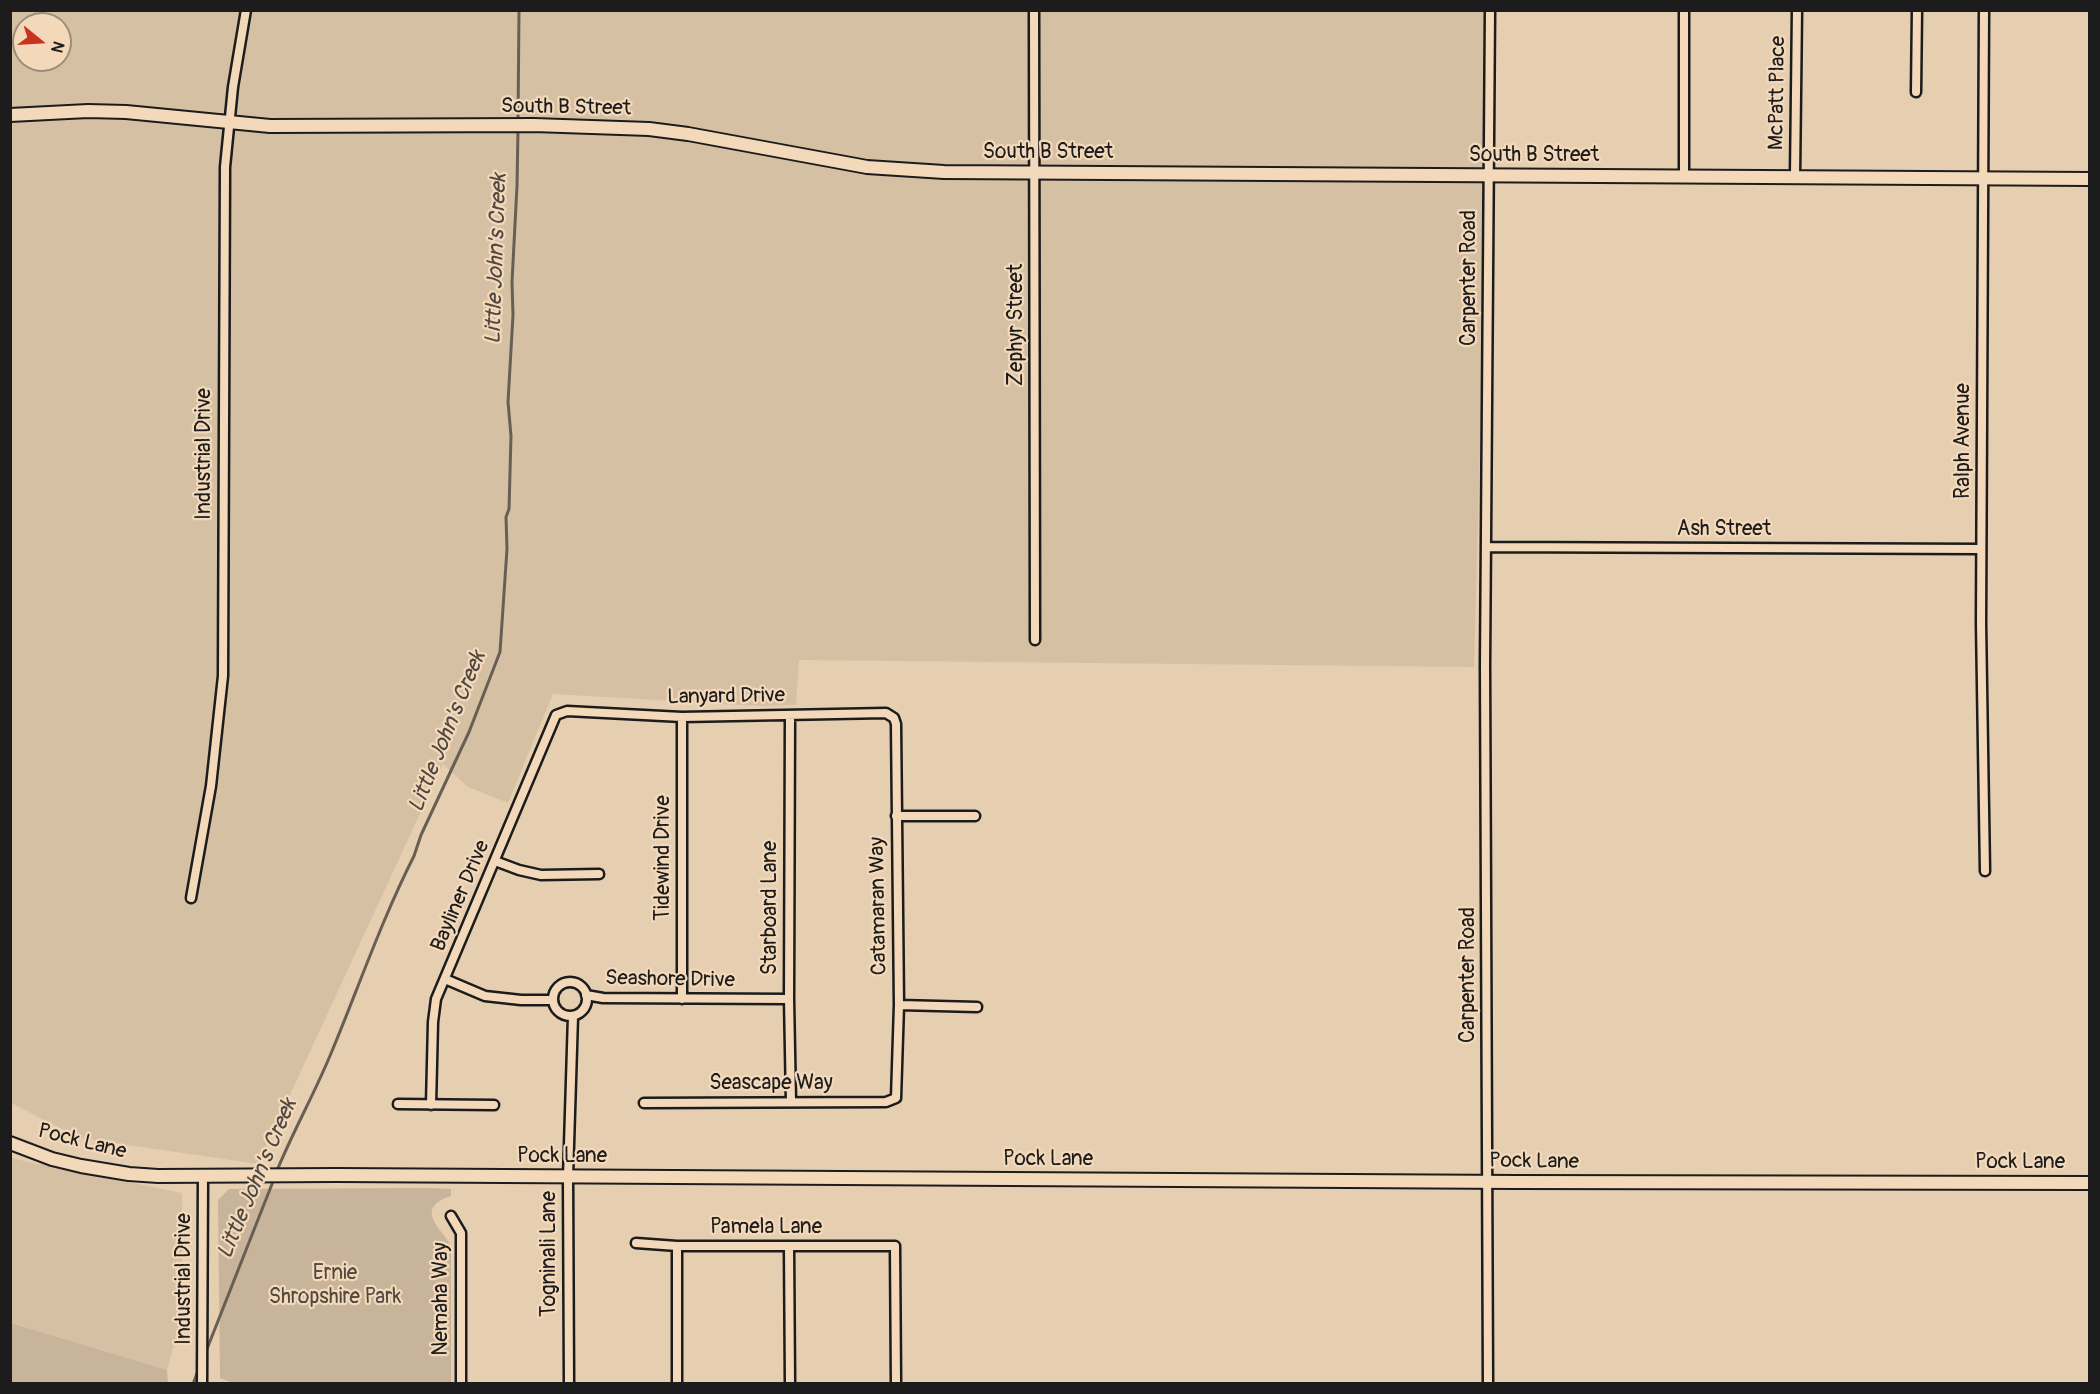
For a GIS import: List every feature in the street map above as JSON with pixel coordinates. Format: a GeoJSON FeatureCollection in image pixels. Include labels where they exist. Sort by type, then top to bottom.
{"type":"FeatureCollection","features":[{"type":"Feature","properties":{"kind":"street","name":"Industrial Drive"},"geometry":{"type":"LineString","coordinates":[[191,898],[212,786],[223,676],[224,215],[228,123],[246,10]]}},
{"type":"Feature","properties":{"kind":"street","name":"Zephyr Street"},"geometry":{"type":"LineString","coordinates":[[1034,10],[1035,640]]}},
{"type":"Feature","properties":{"kind":"street","name":"Carpenter Road"},"geometry":{"type":"LineString","coordinates":[[1488,1383],[1486,547],[1490,10]]}},
{"type":"Feature","properties":{"kind":"street"},"geometry":{"type":"LineString","coordinates":[[1683,176],[1684,10]]}},
{"type":"Feature","properties":{"kind":"street","name":"McPatt Place"},"geometry":{"type":"LineString","coordinates":[[1795,176],[1797,10]]}},
{"type":"Feature","properties":{"kind":"street"},"geometry":{"type":"LineString","coordinates":[[1916,92],[1917,10]]}},
{"type":"Feature","properties":{"kind":"street","name":"Ralph Avenue"},"geometry":{"type":"LineString","coordinates":[[1984,10],[1981,549],[1985,871]]}},
{"type":"Feature","properties":{"kind":"street","name":"South B Street"},"geometry":{"type":"LineString","coordinates":[[10,115],[88,111],[126,112],[270,126],[534,125],[649,129],[877,168],[944,172],[2090,179]]}},
{"type":"Feature","properties":{"kind":"street","name":"Ash Street"},"geometry":{"type":"LineString","coordinates":[[1486,547],[1981,549]]}},
{"type":"Feature","properties":{"kind":"street","name":"Lanyard Drive"},"geometry":{"type":"LineString","coordinates":[[561,713],[682,717],[886,713],[891,715]]}},
{"type":"Feature","properties":{"kind":"street","name":"Bayliner Drive"},"geometry":{"type":"LineString","coordinates":[[431,1105],[436,999],[553,720],[561,713]]}},
{"type":"Feature","properties":{"kind":"street","name":"Starboard Lane"},"geometry":{"type":"LineString","coordinates":[[790,715],[791,1102]]}},
{"type":"Feature","properties":{"kind":"street","name":"Catamaran Way"},"geometry":{"type":"LineString","coordinates":[[891,715],[896,724],[899,1005],[896,1098]]}},
{"type":"Feature","properties":{"kind":"street","name":"Tidewind Drive"},"geometry":{"type":"LineString","coordinates":[[682,717],[682,999]]}},
{"type":"Feature","properties":{"kind":"street"},"geometry":{"type":"LineString","coordinates":[[896,816],[975,816]]}},
{"type":"Feature","properties":{"kind":"street"},"geometry":{"type":"LineString","coordinates":[[495,861],[519,870],[541,874],[599,874]]}},
{"type":"Feature","properties":{"kind":"street"},"geometry":{"type":"LineString","coordinates":[[445,980],[485,996],[521,1000],[553,1000],[556,1010],[566,1017],[573,1016]]}},
{"type":"Feature","properties":{"kind":"street","name":"Seashore Drive"},"geometry":{"type":"LineString","coordinates":[[553,1000],[558,986],[573,983],[581,987],[586,995],[586,1002],[581,1012],[573,1016]]}},
{"type":"Feature","properties":{"kind":"street","name":"Seashore Drive"},"geometry":{"type":"LineString","coordinates":[[586,995],[603,998],[789,999]]}},
{"type":"Feature","properties":{"kind":"street"},"geometry":{"type":"LineString","coordinates":[[899,1005],[977,1007]]}},
{"type":"Feature","properties":{"kind":"street","name":"Togninali Lane"},"geometry":{"type":"LineString","coordinates":[[569,1383],[568,1177],[573,1016]]}},
{"type":"Feature","properties":{"kind":"street","name":"Seascape Way"},"geometry":{"type":"LineString","coordinates":[[644,1103],[886,1102],[896,1098]]}},
{"type":"Feature","properties":{"kind":"street"},"geometry":{"type":"LineString","coordinates":[[398,1104],[494,1105]]}},
{"type":"Feature","properties":{"kind":"street","name":"Pock Lane"},"geometry":{"type":"LineString","coordinates":[[10,1143],[52,1159],[109,1172],[158,1176],[2090,1183]]}},
{"type":"Feature","properties":{"kind":"street","name":"Industrial Drive"},"geometry":{"type":"LineString","coordinates":[[202,1383],[203,1176]]}},
{"type":"Feature","properties":{"kind":"street","name":"Nemaha Way"},"geometry":{"type":"LineString","coordinates":[[452,1216],[461,1233],[460,1383]]}},
{"type":"Feature","properties":{"kind":"street","name":"Pamela Lane"},"geometry":{"type":"LineString","coordinates":[[636,1243],[676,1246],[895,1246],[896,1383]]}},
{"type":"Feature","properties":{"kind":"street"},"geometry":{"type":"LineString","coordinates":[[676,1246],[677,1383]]}},
{"type":"Feature","properties":{"kind":"street"},"geometry":{"type":"LineString","coordinates":[[789,1246],[790,1383]]}},
{"type":"Feature","properties":{"kind":"shaded area"},"geometry":{"type":"Polygon","coordinates":[[[10,11],[1492,11],[1474,667],[799,660],[796,705],[759,706],[553,694],[508,803],[468,787],[443,764],[258,1164],[80,1138],[11,1103],[10,11]]]}},
{"type":"Feature","properties":{"kind":"shaded area"},"geometry":{"type":"Polygon","coordinates":[[[10,1156],[15,1159],[182,1193],[182,1316],[167,1370],[11,1323],[10,1156]]]}},
{"type":"Feature","properties":{"kind":"green space","name":"Ernie Shropshire Park"},"geometry":{"type":"Polygon","coordinates":[[[229,1189],[451,1189],[451,1196],[439,1201],[433,1207],[432,1213],[433,1220],[451,1246],[451,1383],[235,1384],[220,1378],[218,1200],[229,1189]]]}},
{"type":"Feature","properties":{"kind":"green space"},"geometry":{"type":"Polygon","coordinates":[[[11,1323],[167,1370],[168,1383],[11,1383],[11,1323]]]}},
{"type":"Feature","properties":{"kind":"waterway","name":"Little John's Creek"},"geometry":{"type":"LineString","coordinates":[[518,122],[519,10]]}},
{"type":"Feature","properties":{"kind":"waterway","name":"Little John's Creek"},"geometry":{"type":"LineString","coordinates":[[276,1173],[325,1067],[381,928],[469,732],[500,652],[507,549],[506,517],[509,509],[511,436],[508,402],[513,315],[512,282],[518,129]]}},
{"type":"Feature","properties":{"kind":"waterway","name":"Little John's Creek"},"geometry":{"type":"LineString","coordinates":[[205,1354],[274,1179]]}},
{"type":"Feature","properties":{"kind":"waterway","name":"Little John's Creek"},"geometry":{"type":"LineString","coordinates":[[193,1384],[199,1368]]}}]}
